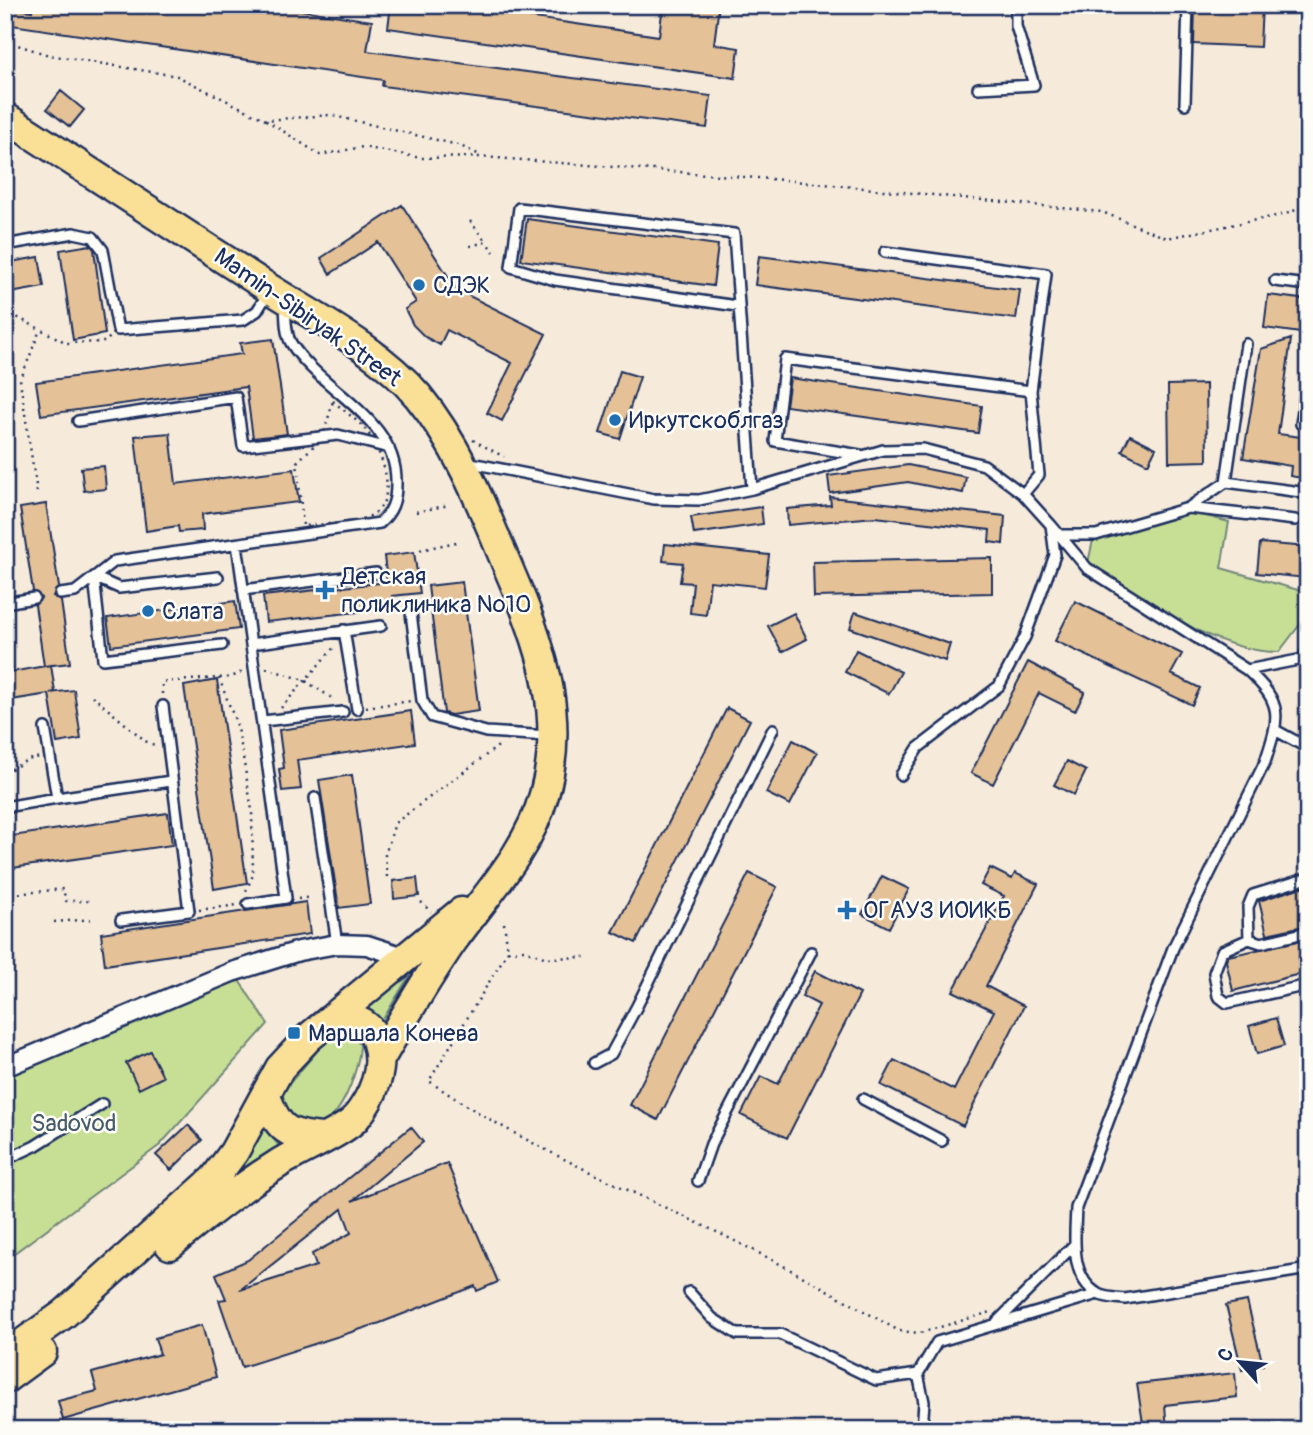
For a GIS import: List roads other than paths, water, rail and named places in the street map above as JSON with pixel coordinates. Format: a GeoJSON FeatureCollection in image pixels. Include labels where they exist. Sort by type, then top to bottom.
{"type":"FeatureCollection","features":[{"type":"Feature","properties":{"kind":"main road","name":"Mamin-Sibiryak Street"},"geometry":{"type":"LineString","coordinates":[[5,117],[277,293],[398,377],[465,450],[533,628],[549,686],[555,736],[544,795],[534,823],[520,849],[501,874]]}},
{"type":"Feature","properties":{"kind":"main road"},"geometry":{"type":"LineString","coordinates":[[5,1356],[64,1314],[214,1179],[266,1096],[280,1068],[308,1038],[407,958],[501,874]]}},
{"type":"Feature","properties":{"kind":"main road"},"geometry":{"type":"LineString","coordinates":[[380,1059],[419,990],[501,874]]}},
{"type":"Feature","properties":{"kind":"main road"},"geometry":{"type":"LineString","coordinates":[[5,1379],[74,1327],[231,1193],[354,1121],[378,1081],[380,1059],[372,1032],[365,1025],[352,1018],[332,1018]]}},
{"type":"Feature","properties":{"kind":"main road"},"geometry":{"type":"LineString","coordinates":[[266,1096],[279,1125],[296,1136],[322,1138]]}},
{"type":"Feature","properties":{"kind":"street"},"geometry":{"type":"LineString","coordinates":[[5,1067],[232,972],[299,951],[337,944],[367,944],[407,958]]}},
{"type":"Feature","properties":{"kind":"lane"},"geometry":{"type":"LineString","coordinates":[[978,88],[1034,85],[1016,26],[1016,5]]}},
{"type":"Feature","properties":{"kind":"lane"},"geometry":{"type":"LineString","coordinates":[[1185,104],[1188,5]]}},
{"type":"Feature","properties":{"kind":"lane"},"geometry":{"type":"LineString","coordinates":[[737,306],[555,280],[511,267],[519,208],[734,234],[752,489]]}},
{"type":"Feature","properties":{"kind":"lane"},"geometry":{"type":"LineString","coordinates":[[5,245],[74,233],[93,237],[103,250],[118,330],[243,320],[257,312],[277,293],[289,340],[301,358],[359,409],[389,448],[397,478],[396,500],[388,516],[380,523],[115,561],[75,592],[60,594]]}},
{"type":"Feature","properties":{"kind":"lane"},"geometry":{"type":"LineString","coordinates":[[885,252],[1046,274],[1031,391],[1040,475],[1023,494]]}},
{"type":"Feature","properties":{"kind":"lane"},"geometry":{"type":"LineString","coordinates":[[1275,281],[1308,285]]}},
{"type":"Feature","properties":{"kind":"lane"},"geometry":{"type":"LineString","coordinates":[[1226,482],[1246,344]]}},
{"type":"Feature","properties":{"kind":"lane"},"geometry":{"type":"LineString","coordinates":[[865,456],[775,441],[785,359],[1031,391]]}},
{"type":"Feature","properties":{"kind":"lane"},"geometry":{"type":"LineString","coordinates":[[1308,375],[1301,424],[1308,425]]}},
{"type":"Feature","properties":{"kind":"lane"},"geometry":{"type":"LineString","coordinates":[[78,421],[236,397],[243,446],[338,435],[389,448]]}},
{"type":"Feature","properties":{"kind":"lane"},"geometry":{"type":"LineString","coordinates":[[465,450],[654,499],[699,500],[752,489],[883,450],[923,449],[956,456],[984,465],[1023,494],[1087,568],[1247,670],[1268,689],[1277,706],[1275,730],[1265,762],[1173,948],[1076,1208],[1075,1244],[1079,1275],[1098,1294]]}},
{"type":"Feature","properties":{"kind":"lane"},"geometry":{"type":"LineString","coordinates":[[1059,535],[1096,535],[1188,508],[1226,482],[1308,493]]}},
{"type":"Feature","properties":{"kind":"lane"},"geometry":{"type":"LineString","coordinates":[[1188,508],[1295,520]]}},
{"type":"Feature","properties":{"kind":"lane"},"geometry":{"type":"LineString","coordinates":[[901,775],[918,748],[999,686],[1025,637],[1055,555],[1051,526]]}},
{"type":"Feature","properties":{"kind":"lane"},"geometry":{"type":"LineString","coordinates":[[237,544],[286,898],[248,904]]}},
{"type":"Feature","properties":{"kind":"lane"},"geometry":{"type":"LineString","coordinates":[[243,590],[376,573]]}},
{"type":"Feature","properties":{"kind":"lane"},"geometry":{"type":"LineString","coordinates":[[94,577],[119,588],[218,577]]}},
{"type":"Feature","properties":{"kind":"lane"},"geometry":{"type":"LineString","coordinates":[[94,577],[103,659],[222,645]]}},
{"type":"Feature","properties":{"kind":"lane"},"geometry":{"type":"LineString","coordinates":[[5,603],[34,598]]}},
{"type":"Feature","properties":{"kind":"lane"},"geometry":{"type":"LineString","coordinates":[[411,613],[422,700],[432,717],[485,732],[555,736]]}},
{"type":"Feature","properties":{"kind":"lane"},"geometry":{"type":"LineString","coordinates":[[251,644],[380,626]]}},
{"type":"Feature","properties":{"kind":"lane"},"geometry":{"type":"LineString","coordinates":[[344,630],[356,709]]}},
{"type":"Feature","properties":{"kind":"lane"},"geometry":{"type":"LineString","coordinates":[[1247,670],[1303,659],[1308,649]]}},
{"type":"Feature","properties":{"kind":"lane"},"geometry":{"type":"LineString","coordinates":[[121,920],[189,911],[163,706]]}},
{"type":"Feature","properties":{"kind":"lane"},"geometry":{"type":"LineString","coordinates":[[263,721],[343,712]]}},
{"type":"Feature","properties":{"kind":"lane"},"geometry":{"type":"LineString","coordinates":[[46,729],[57,798]]}},
{"type":"Feature","properties":{"kind":"lane"},"geometry":{"type":"LineString","coordinates":[[594,1063],[611,1054],[637,1006],[773,729]]}},
{"type":"Feature","properties":{"kind":"lane"},"geometry":{"type":"LineString","coordinates":[[1275,730],[1308,748]]}},
{"type":"Feature","properties":{"kind":"lane"},"geometry":{"type":"LineString","coordinates":[[5,807],[171,781]]}},
{"type":"Feature","properties":{"kind":"lane"},"geometry":{"type":"LineString","coordinates":[[315,798],[337,944]]}},
{"type":"Feature","properties":{"kind":"lane"},"geometry":{"type":"LineString","coordinates":[[1249,939],[1248,907],[1253,895],[1308,878]]}},
{"type":"Feature","properties":{"kind":"lane"},"geometry":{"type":"LineString","coordinates":[[1308,932],[1261,943],[1249,939],[1222,951],[1214,973],[1218,996],[1227,1003],[1308,985]]}},
{"type":"Feature","properties":{"kind":"lane"},"geometry":{"type":"LineString","coordinates":[[698,1181],[711,1144],[811,952]]}},
{"type":"Feature","properties":{"kind":"lane"},"geometry":{"type":"LineString","coordinates":[[863,1099],[942,1140]]}},
{"type":"Feature","properties":{"kind":"lane"},"geometry":{"type":"LineString","coordinates":[[5,1160],[35,1146],[102,1104]]}},
{"type":"Feature","properties":{"kind":"lane"},"geometry":{"type":"LineString","coordinates":[[995,1325],[1075,1244]]}},
{"type":"Feature","properties":{"kind":"lane"},"geometry":{"type":"LineString","coordinates":[[922,1430],[924,1402],[918,1374],[937,1342],[1098,1294],[1125,1299],[1308,1269]]}},
{"type":"Feature","properties":{"kind":"lane"},"geometry":{"type":"LineString","coordinates":[[689,1292],[712,1318],[737,1334],[780,1334],[876,1380],[918,1374]]}},
{"type":"Feature","properties":{"kind":"place","name":"СДЭК"},"geometry":{"type":"Point","coordinates":[419,285]}},
{"type":"Feature","properties":{"kind":"place","name":"Иркутскоблгаз"},"geometry":{"type":"Point","coordinates":[615,420]}},
{"type":"Feature","properties":{"kind":"place","name":"Детская поликлиника №10"},"geometry":{"type":"Point","coordinates":[325,590]}},
{"type":"Feature","properties":{"kind":"place","name":"Слата"},"geometry":{"type":"Point","coordinates":[148,611]}},
{"type":"Feature","properties":{"kind":"place","name":"ОГАУЗ ИОИКБ"},"geometry":{"type":"Point","coordinates":[847,910]}},
{"type":"Feature","properties":{"kind":"place","name":"Маршала Конева"},"geometry":{"type":"Point","coordinates":[294,1033]}},
{"type":"Feature","properties":{"kind":"park label","name":"Sadovod"},"geometry":{"type":"Point","coordinates":[74,1123]}}]}
